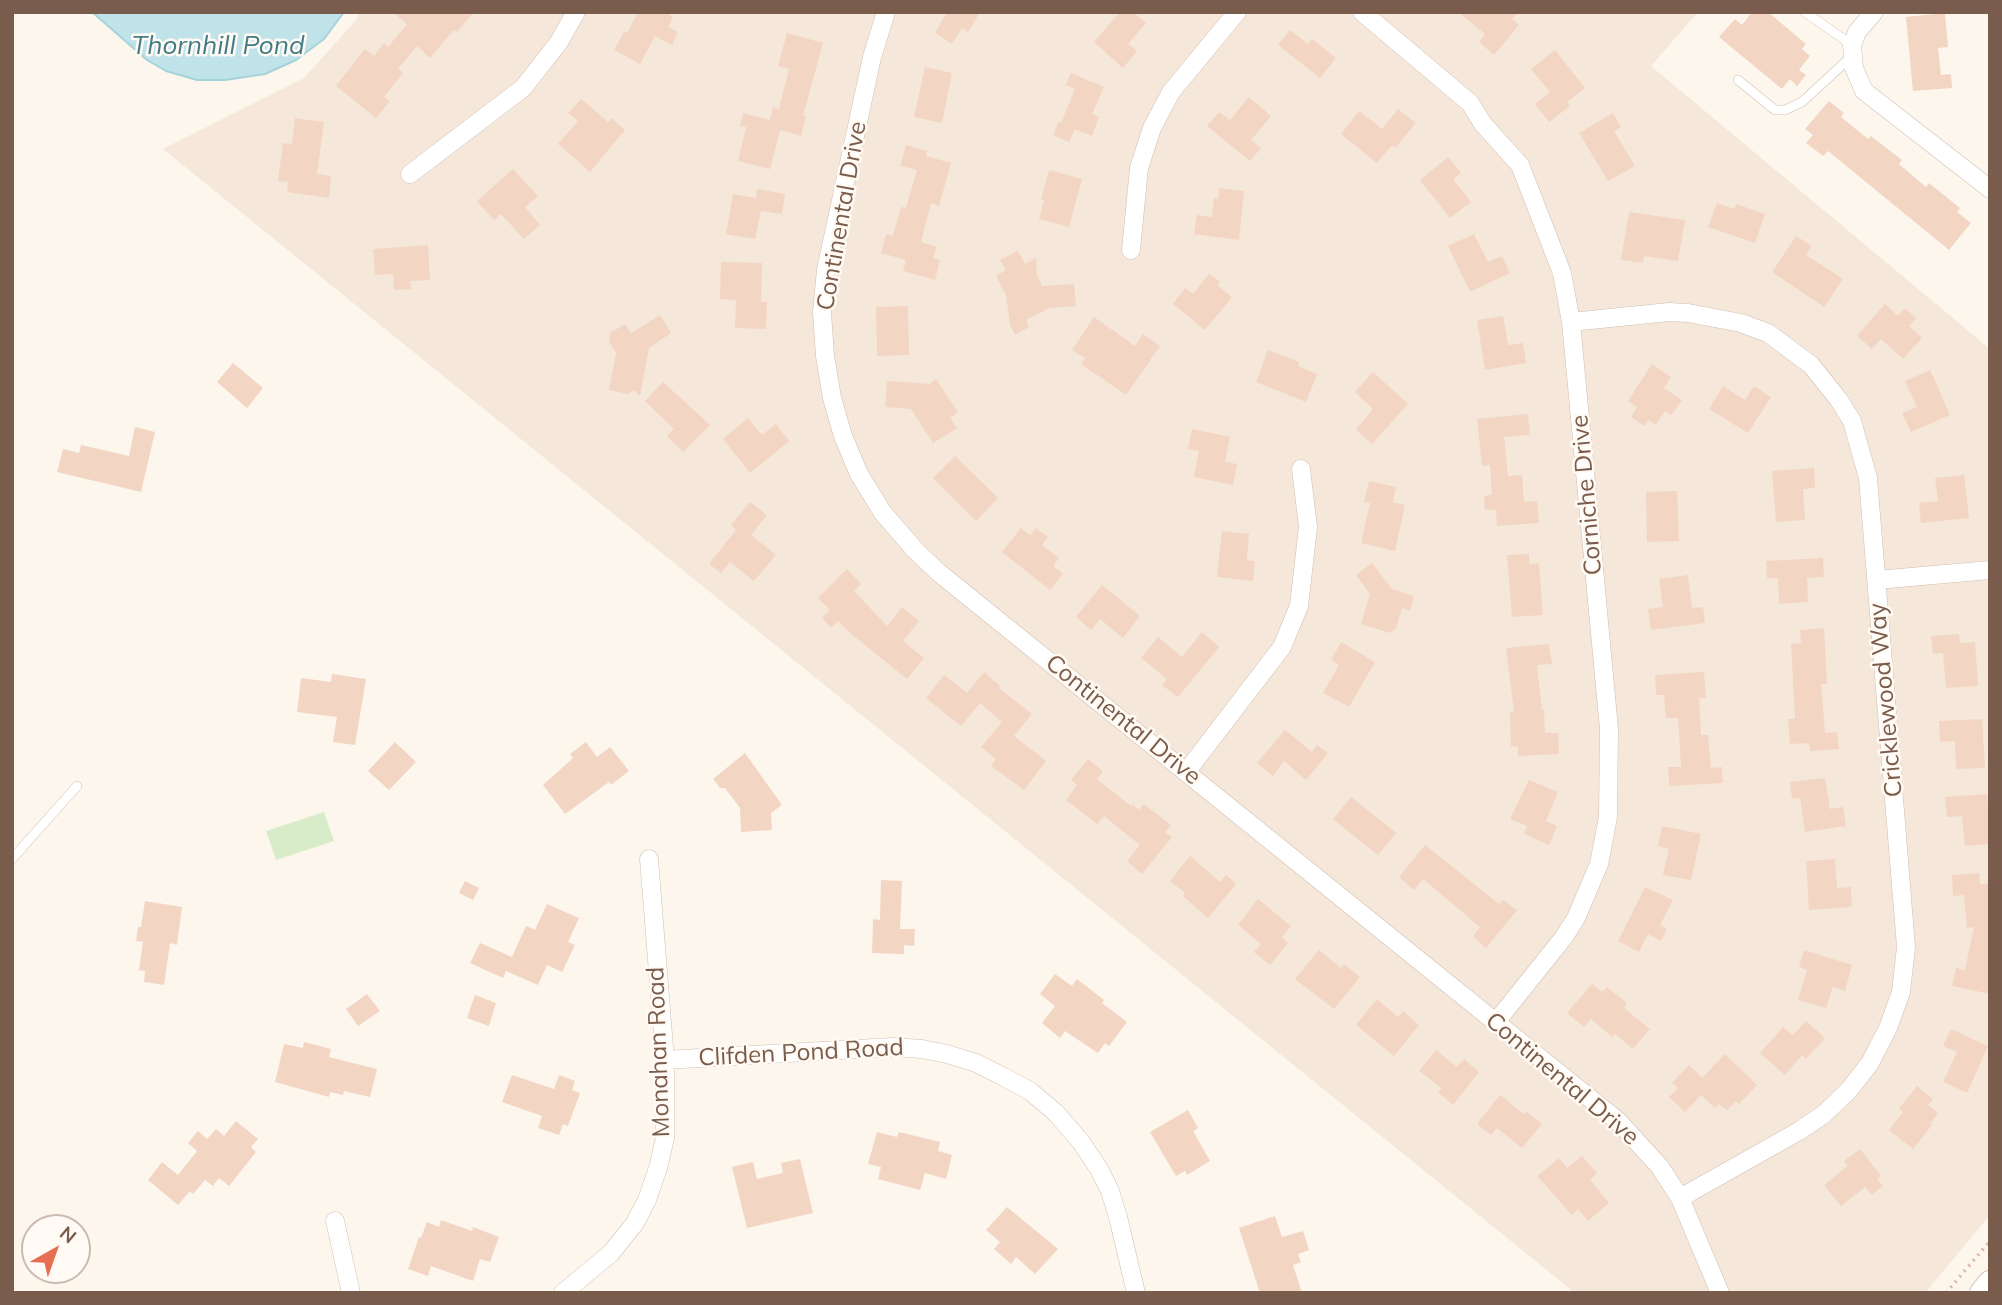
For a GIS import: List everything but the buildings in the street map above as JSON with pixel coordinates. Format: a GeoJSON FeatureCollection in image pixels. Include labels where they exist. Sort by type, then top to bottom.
{"type":"FeatureCollection","features":[{"type":"Feature","properties":{"kind":"main road"},"geometry":{"type":"LineString","coordinates":[[1982,1293],[1990,1283]]}},
{"type":"Feature","properties":{"kind":"street"},"geometry":{"type":"LineString","coordinates":[[410,174],[523,88],[559,42],[576,12]]}},
{"type":"Feature","properties":{"kind":"street","name":"Continental Drive"},"geometry":{"type":"LineString","coordinates":[[886,12],[872,57],[825,284],[822,312],[825,356],[832,398],[843,436],[859,474],[883,513],[938,572],[1618,1121],[1660,1167],[1680,1198],[1720,1293]]}},
{"type":"Feature","properties":{"kind":"street"},"geometry":{"type":"LineString","coordinates":[[1131,250],[1139,169],[1152,128],[1171,92],[1237,12]]}},
{"type":"Feature","properties":{"kind":"street","name":"Corniche Drive"},"geometry":{"type":"LineString","coordinates":[[1362,12],[1470,103],[1483,124],[1520,166],[1562,273],[1571,322],[1609,729],[1608,817],[1599,864],[1576,918],[1496,1022]]}},
{"type":"Feature","properties":{"kind":"street"},"geometry":{"type":"LineString","coordinates":[[1874,12],[1857,32],[1852,50],[1854,68],[1864,91],[1990,189]]}},
{"type":"Feature","properties":{"kind":"street","name":"Cricklewood Way"},"geometry":{"type":"LineString","coordinates":[[1571,322],[1669,312],[1708,315],[1768,333],[1811,365],[1839,400],[1852,421],[1868,478],[1906,947],[1901,992],[1888,1028],[1870,1063],[1849,1090],[1824,1114],[1680,1198]]}},
{"type":"Feature","properties":{"kind":"street"},"geometry":{"type":"LineString","coordinates":[[1187,771],[1282,647],[1299,606],[1307,527],[1301,469]]}},
{"type":"Feature","properties":{"kind":"street"},"geometry":{"type":"LineString","coordinates":[[1877,580],[1990,570]]}},
{"type":"Feature","properties":{"kind":"street","name":"Monahan Road"},"geometry":{"type":"LineString","coordinates":[[563,1293],[611,1253],[635,1223],[647,1200],[665,1138],[664,1060],[649,859]]}},
{"type":"Feature","properties":{"kind":"street","name":"Clifden Pond Road"},"geometry":{"type":"LineString","coordinates":[[664,1060],[892,1047],[922,1049],[976,1063],[1030,1091],[1056,1113],[1082,1142],[1110,1191],[1136,1293]]}},
{"type":"Feature","properties":{"kind":"street"},"geometry":{"type":"LineString","coordinates":[[335,1221],[351,1293]]}},
{"type":"Feature","properties":{"kind":"lane"},"geometry":{"type":"LineString","coordinates":[[1738,80],[1775,110],[1785,110],[1802,102],[1852,50],[1805,12]]}},
{"type":"Feature","properties":{"kind":"lane"},"geometry":{"type":"LineString","coordinates":[[12,859],[77,786]]}},
{"type":"Feature","properties":{"kind":"path"},"geometry":{"type":"LineString","coordinates":[[1946,1293],[1990,1241]]}},
{"type":"Feature","properties":{"kind":"shaded area"},"geometry":{"type":"Polygon","coordinates":[[[360,12],[1698,12],[1651,66],[1990,349],[1990,1215],[1925,1293],[1575,1293],[163,149],[304,78],[360,12]]]}},
{"type":"Feature","properties":{"kind":"green space"},"geometry":{"type":"Polygon","coordinates":[[[324,812],[334,841],[276,860],[266,831],[324,812]]]}},
{"type":"Feature","properties":{"kind":"water","name":"Thornhill Pond"},"geometry":{"type":"Polygon","coordinates":[[[92,12],[344,12],[324,39],[296,60],[265,74],[225,80],[197,80],[166,71],[147,60],[92,12]]]}}]}
